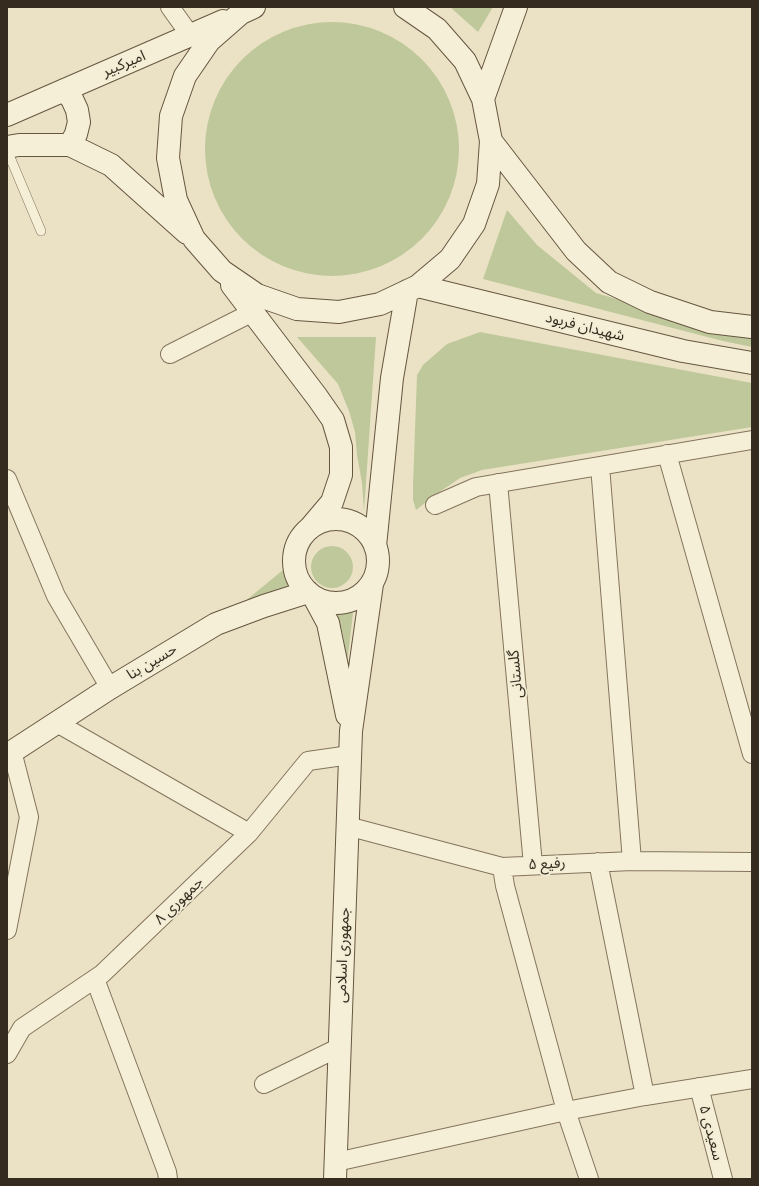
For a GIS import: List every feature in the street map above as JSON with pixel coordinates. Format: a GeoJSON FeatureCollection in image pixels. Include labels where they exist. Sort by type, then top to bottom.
{"type":"FeatureCollection","features":[{"type":"Feature","properties":{"kind":"street"},"geometry":{"type":"LineString","coordinates":[[170,7],[190,35]]}},
{"type":"Feature","properties":{"kind":"street"},"geometry":{"type":"LineString","coordinates":[[483,99],[516,7]]}},
{"type":"Feature","properties":{"kind":"street"},"geometry":{"type":"LineString","coordinates":[[222,271],[256,295],[297,309],[339,312],[380,304],[413,289],[450,259],[474,224],[488,184],[491,141],[483,99],[465,61],[437,29],[408,8]]}},
{"type":"Feature","properties":{"kind":"street"},"geometry":{"type":"LineString","coordinates":[[194,239],[176,200],[168,158],[171,116],[185,76],[209,41],[247,10]]}},
{"type":"Feature","properties":{"kind":"street","name":"امیرکبیر"},"geometry":{"type":"LineString","coordinates":[[7,115],[247,10]]}},
{"type":"Feature","properties":{"kind":"street"},"geometry":{"type":"LineString","coordinates":[[64,90],[72,99],[77,110],[78,122],[76,134],[70,144]]}},
{"type":"Feature","properties":{"kind":"street"},"geometry":{"type":"LineString","coordinates":[[491,141],[576,251],[609,282],[650,302],[710,322],[752,327]]}},
{"type":"Feature","properties":{"kind":"street"},"geometry":{"type":"LineString","coordinates":[[7,147],[19,145],[70,144],[111,165],[194,239],[222,271],[333,420],[341,447],[341,476],[332,502],[301,538],[296,550],[294,564],[297,576],[304,588],[311,594],[326,602],[339,603],[352,600],[363,594],[372,584]]}},
{"type":"Feature","properties":{"kind":"street"},"geometry":{"type":"LineString","coordinates":[[375,546],[392,378],[413,289]]}},
{"type":"Feature","properties":{"kind":"street","name":"شهيدان فربود"},"geometry":{"type":"LineString","coordinates":[[413,289],[683,351],[752,363]]}},
{"type":"Feature","properties":{"kind":"street"},"geometry":{"type":"LineString","coordinates":[[170,354],[253,312]]}},
{"type":"Feature","properties":{"kind":"street"},"geometry":{"type":"LineString","coordinates":[[435,504],[476,487],[752,440]]}},
{"type":"Feature","properties":{"kind":"street"},"geometry":{"type":"LineString","coordinates":[[667,454],[752,754]]}},
{"type":"Feature","properties":{"kind":"street"},"geometry":{"type":"LineString","coordinates":[[600,466],[632,861]]}},
{"type":"Feature","properties":{"kind":"street"},"geometry":{"type":"LineString","coordinates":[[7,479],[56,596],[110,688]]}},
{"type":"Feature","properties":{"kind":"street","name":"گلستانی"},"geometry":{"type":"LineString","coordinates":[[498,483],[533,865]]}},
{"type":"Feature","properties":{"kind":"street"},"geometry":{"type":"LineString","coordinates":[[310,528],[321,522],[334,519],[347,520],[359,526],[369,534],[375,546],[378,559],[377,572],[372,584],[351,731]]}},
{"type":"Feature","properties":{"kind":"street"},"geometry":{"type":"LineString","coordinates":[[311,594],[328,623],[351,731]]}},
{"type":"Feature","properties":{"kind":"street","name":"حسین بنا"},"geometry":{"type":"LineString","coordinates":[[10,753],[110,688],[216,624],[264,606],[311,594]]}},
{"type":"Feature","properties":{"kind":"street"},"geometry":{"type":"LineString","coordinates":[[57,723],[249,833]]}},
{"type":"Feature","properties":{"kind":"street","name":"جمهوری اسلامی"},"geometry":{"type":"LineString","coordinates":[[336,1171],[351,731]]}},
{"type":"Feature","properties":{"kind":"street"},"geometry":{"type":"LineString","coordinates":[[7,930],[29,817],[10,753]]}},
{"type":"Feature","properties":{"kind":"street","name":"جمهوری ۸"},"geometry":{"type":"LineString","coordinates":[[7,1053],[22,1028],[102,974],[249,833],[308,761],[350,755]]}},
{"type":"Feature","properties":{"kind":"street","name":"رفیع ۵"},"geometry":{"type":"LineString","coordinates":[[347,826],[502,867],[632,861],[752,862]]}},
{"type":"Feature","properties":{"kind":"street"},"geometry":{"type":"LineString","coordinates":[[598,862],[645,1096]]}},
{"type":"Feature","properties":{"kind":"street"},"geometry":{"type":"LineString","coordinates":[[502,867],[505,886],[566,1111],[589,1179]]}},
{"type":"Feature","properties":{"kind":"street"},"geometry":{"type":"LineString","coordinates":[[95,979],[167,1172],[168,1179]]}},
{"type":"Feature","properties":{"kind":"street"},"geometry":{"type":"LineString","coordinates":[[264,1084],[340,1047]]}},
{"type":"Feature","properties":{"kind":"street"},"geometry":{"type":"LineString","coordinates":[[336,1171],[566,1111],[645,1096],[752,1079]]}},
{"type":"Feature","properties":{"kind":"street","name":"سعیدی ۵"},"geometry":{"type":"LineString","coordinates":[[699,1087],[723,1179]]}},
{"type":"Feature","properties":{"kind":"lane"},"geometry":{"type":"LineString","coordinates":[[7,150],[41,231]]}},
{"type":"Feature","properties":{"kind":"green space"},"geometry":{"type":"Polygon","coordinates":[[[450,7],[493,7],[478,32],[450,7]]]}},
{"type":"Feature","properties":{"kind":"green space"},"geometry":{"type":"Polygon","coordinates":[[[332,22],[357,25],[381,32],[403,43],[422,59],[438,78],[449,100],[456,124],[459,149],[456,174],[449,198],[438,220],[422,239],[403,255],[381,266],[357,273],[332,276],[307,273],[283,266],[261,255],[242,239],[226,220],[215,198],[208,174],[205,149],[208,124],[215,100],[226,78],[242,59],[261,43],[283,32],[307,25],[332,22]]]}},
{"type":"Feature","properties":{"kind":"green space"},"geometry":{"type":"Polygon","coordinates":[[[507,210],[537,245],[596,293],[725,331],[752,336],[752,347],[723,341],[483,279],[507,210]]]}},
{"type":"Feature","properties":{"kind":"green space"},"geometry":{"type":"Polygon","coordinates":[[[480,332],[752,383],[752,427],[482,470],[460,478],[416,510],[413,500],[413,485],[417,375],[423,365],[447,344],[480,332]]]}},
{"type":"Feature","properties":{"kind":"green space"},"geometry":{"type":"Polygon","coordinates":[[[297,337],[376,337],[364,511],[355,432],[349,411],[338,384],[297,337]]]}},
{"type":"Feature","properties":{"kind":"green space"},"geometry":{"type":"Polygon","coordinates":[[[332,546],[347,552],[353,567],[347,582],[332,588],[317,582],[311,567],[317,552],[332,546]]]}},
{"type":"Feature","properties":{"kind":"green space"},"geometry":{"type":"Polygon","coordinates":[[[283,570],[291,592],[238,607],[283,570]]]}},
{"type":"Feature","properties":{"kind":"green space"},"geometry":{"type":"Polygon","coordinates":[[[332,613],[353,613],[347,664],[343,635],[339,621],[332,613]]]}}]}
